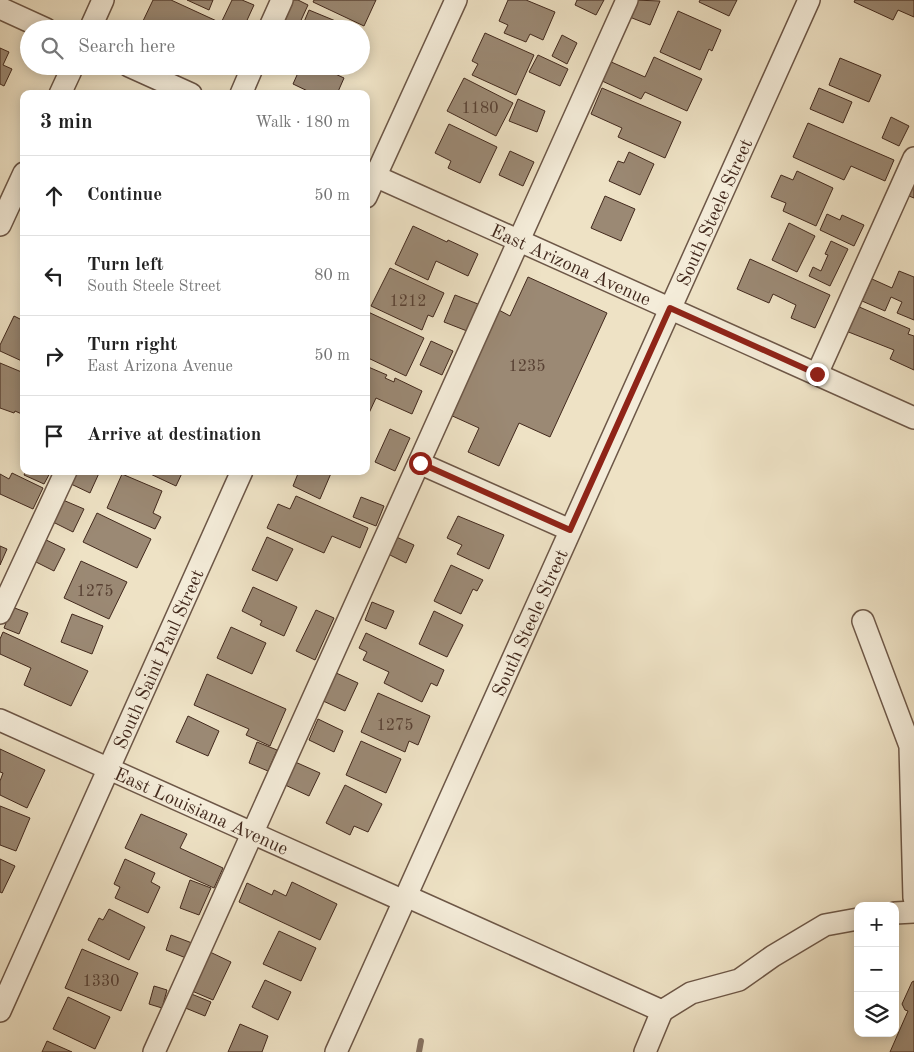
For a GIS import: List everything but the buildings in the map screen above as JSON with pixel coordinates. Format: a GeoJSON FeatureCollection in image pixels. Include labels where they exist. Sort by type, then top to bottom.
{"type":"FeatureCollection","features":[{"type":"Feature","properties":{"kind":"street"},"geometry":{"type":"LineString","coordinates":[[94,20],[102,0]]}},
{"type":"Feature","properties":{"kind":"street"},"geometry":{"type":"LineString","coordinates":[[273,20],[282,0]]}},
{"type":"Feature","properties":{"kind":"street"},"geometry":{"type":"LineString","coordinates":[[371,174],[456,0]]}},
{"type":"Feature","properties":{"kind":"street"},"geometry":{"type":"LineString","coordinates":[[154,1052],[627,0]]}},
{"type":"Feature","properties":{"kind":"street","name":"South Steele Street"},"geometry":{"type":"LineString","coordinates":[[336,1052],[809,0]]}},
{"type":"Feature","properties":{"kind":"street"},"geometry":{"type":"LineString","coordinates":[[0,8],[26,20]]}},
{"type":"Feature","properties":{"kind":"street"},"geometry":{"type":"LineString","coordinates":[[62,90],[69,75]]}},
{"type":"Feature","properties":{"kind":"street"},"geometry":{"type":"LineString","coordinates":[[149,75],[182,90]]}},
{"type":"Feature","properties":{"kind":"street"},"geometry":{"type":"LineString","coordinates":[[243,90],[249,75]]}},
{"type":"Feature","properties":{"kind":"street"},"geometry":{"type":"LineString","coordinates":[[817,374],[914,158]]}},
{"type":"Feature","properties":{"kind":"street","name":"East Arizona Avenue"},"geometry":{"type":"LineString","coordinates":[[371,174],[914,418]]}},
{"type":"Feature","properties":{"kind":"street"},"geometry":{"type":"LineString","coordinates":[[0,225],[20,182]]}},
{"type":"Feature","properties":{"kind":"street"},"geometry":{"type":"LineString","coordinates":[[420,463],[570,530]]}},
{"type":"Feature","properties":{"kind":"street"},"geometry":{"type":"LineString","coordinates":[[0,613],[64,475]]}},
{"type":"Feature","properties":{"kind":"street","name":"South Saint Paul Street"},"geometry":{"type":"LineString","coordinates":[[0,1011],[240,475]]}},
{"type":"Feature","properties":{"kind":"street"},"geometry":{"type":"LineString","coordinates":[[863,621],[910,746],[914,898]]}},
{"type":"Feature","properties":{"kind":"street","name":"East Louisiana Avenue"},"geometry":{"type":"LineString","coordinates":[[0,720],[662,1011]]}},
{"type":"Feature","properties":{"kind":"street"},"geometry":{"type":"LineString","coordinates":[[899,913],[914,912]]}},
{"type":"Feature","properties":{"kind":"street"},"geometry":{"type":"LineString","coordinates":[[645,1052],[662,1011],[692,993],[740,980],[773,956],[825,925],[854,920]]}},
{"type":"Feature","properties":{"kind":"waterway"},"geometry":{"type":"LineString","coordinates":[[419,1052],[421,1041]]}},
{"type":"Feature","properties":{"kind":"route"},"geometry":{"type":"LineString","coordinates":[[420,463],[570,530],[670,308],[817,374]]}}]}
